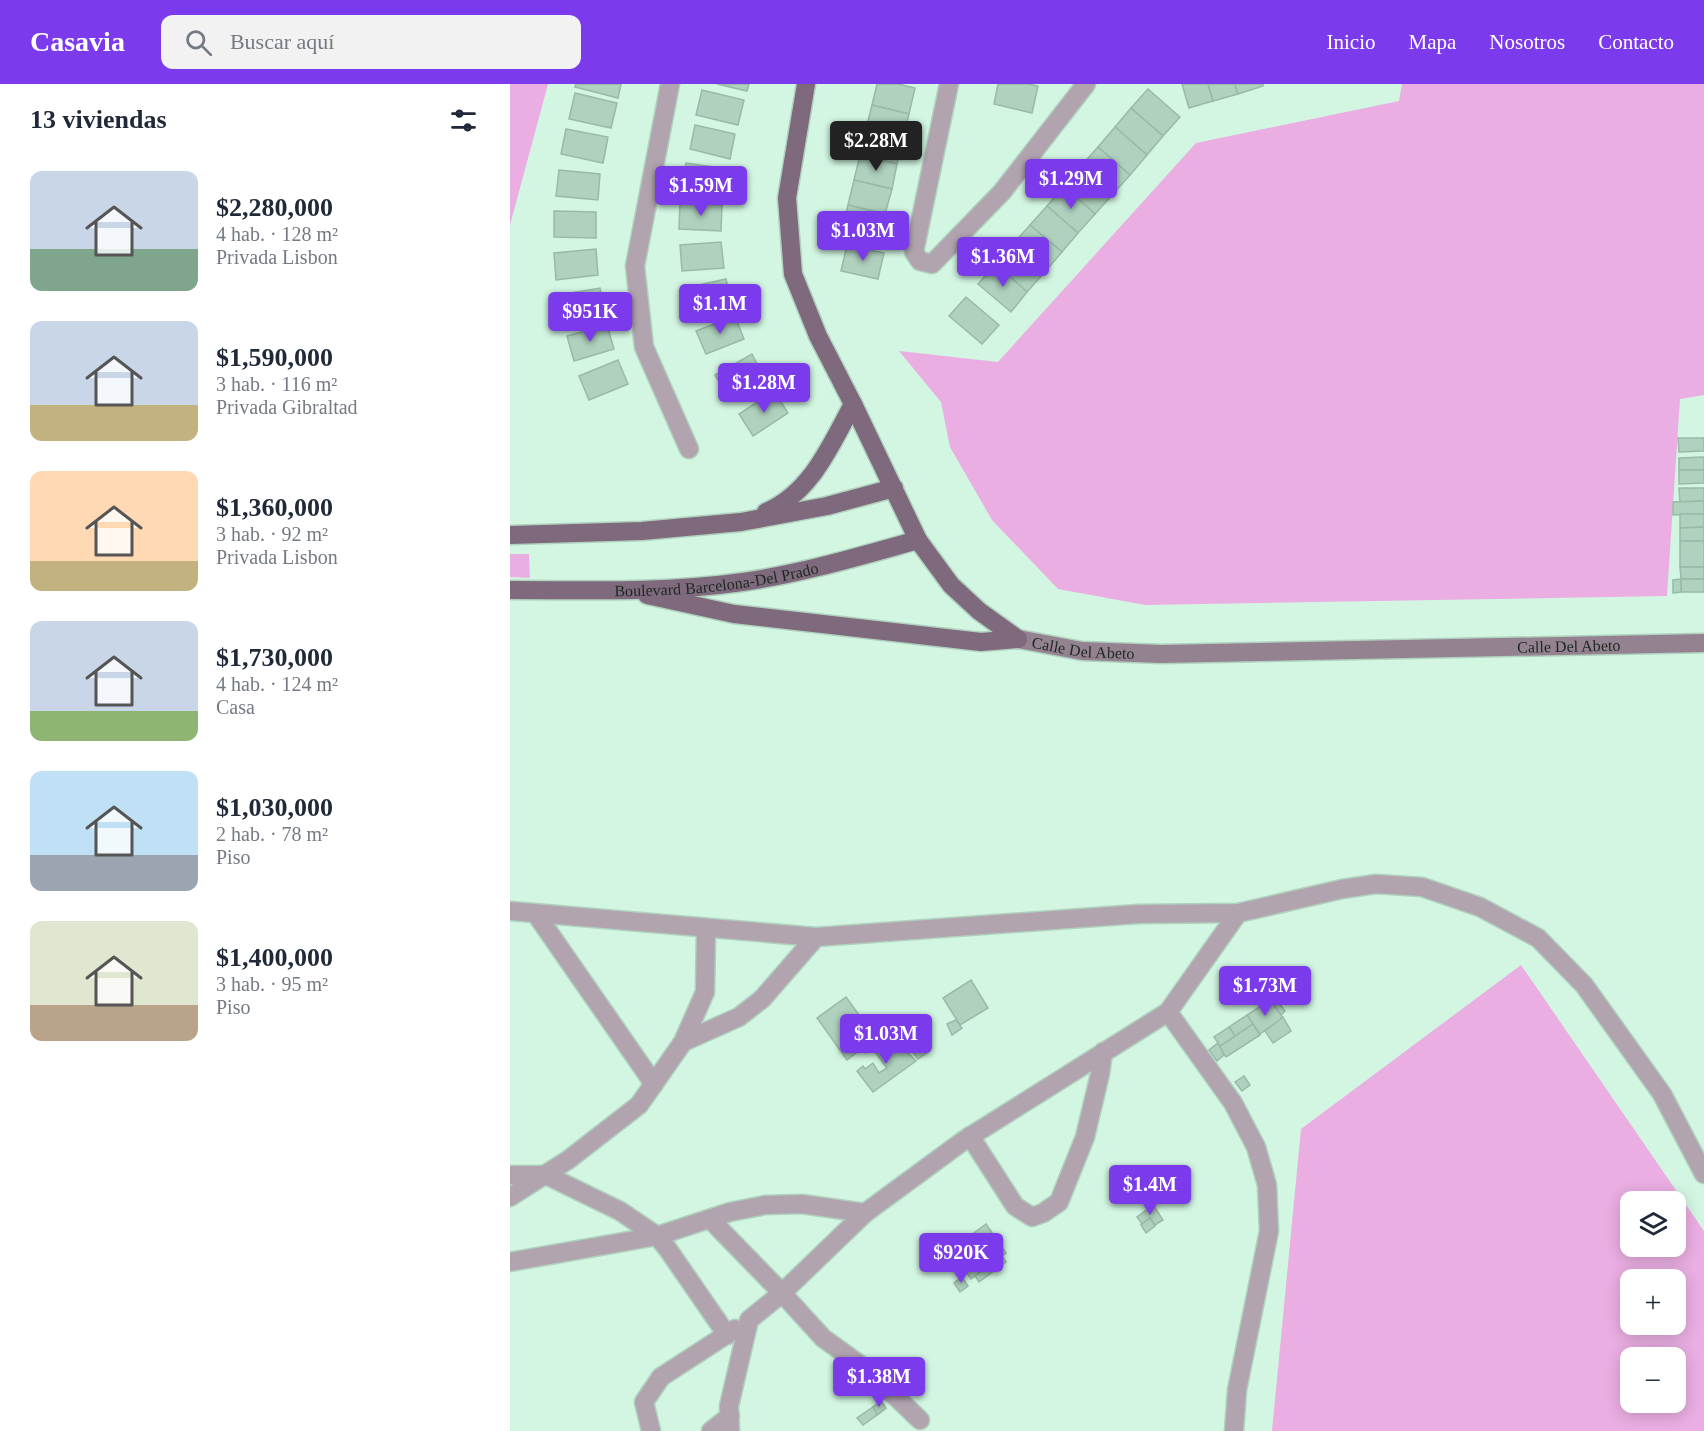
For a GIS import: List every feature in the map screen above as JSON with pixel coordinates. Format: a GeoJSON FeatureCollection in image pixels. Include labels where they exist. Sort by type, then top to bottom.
{"type":"FeatureCollection","features":[{"type":"Feature","properties":{"kind":"main road","name":"Calle Del Abeto"},"geometry":{"type":"LineString","coordinates":[[806,84],[788,198],[793,274],[818,336],[918,540],[951,585],[979,611],[1018,639],[1082,651],[1161,654],[1704,643]]}},
{"type":"Feature","properties":{"kind":"main road"},"geometry":{"type":"LineString","coordinates":[[741,522],[782,505],[802,488],[823,458],[853,404]]}},
{"type":"Feature","properties":{"kind":"main road"},"geometry":{"type":"LineString","coordinates":[[510,535],[642,531],[741,522],[827,506],[894,488]]}},
{"type":"Feature","properties":{"kind":"main road","name":"Boulevard Barcelona-Del Prado"},"geometry":{"type":"LineString","coordinates":[[510,590],[624,590],[734,583],[814,569],[918,540]]}},
{"type":"Feature","properties":{"kind":"main road"},"geometry":{"type":"LineString","coordinates":[[624,590],[734,614],[981,642],[1018,639]]}},
{"type":"Feature","properties":{"kind":"street"},"geometry":{"type":"LineString","coordinates":[[670,84],[635,266],[644,347],[689,449]]}},
{"type":"Feature","properties":{"kind":"street"},"geometry":{"type":"LineString","coordinates":[[949,84],[914,252],[920,261],[932,264],[1002,192],[1086,84]]}},
{"type":"Feature","properties":{"kind":"street"},"geometry":{"type":"LineString","coordinates":[[510,911],[816,937],[1138,914],[1238,913],[1364,885],[1422,887],[1480,907],[1538,938],[1584,985],[1662,1094],[1704,1174]]}},
{"type":"Feature","properties":{"kind":"street"},"geometry":{"type":"LineString","coordinates":[[651,1431],[644,1402],[661,1377],[749,1320],[782,1293],[865,1213],[970,1136],[1168,1012],[1238,913]]}},
{"type":"Feature","properties":{"kind":"street"},"geometry":{"type":"LineString","coordinates":[[536,914],[654,1084]]}},
{"type":"Feature","properties":{"kind":"street"},"geometry":{"type":"LineString","coordinates":[[510,1197],[546,1175],[639,1105],[683,1042],[705,992],[706,928]]}},
{"type":"Feature","properties":{"kind":"street"},"geometry":{"type":"LineString","coordinates":[[683,1042],[739,1017],[762,999],[816,937]]}},
{"type":"Feature","properties":{"kind":"street"},"geometry":{"type":"LineString","coordinates":[[1168,1012],[1233,1103],[1256,1147],[1267,1185],[1269,1231],[1237,1390],[1234,1431]]}},
{"type":"Feature","properties":{"kind":"street"},"geometry":{"type":"LineString","coordinates":[[970,1136],[1015,1206],[1032,1217],[1043,1213],[1059,1202],[1085,1137],[1104,1052]]}},
{"type":"Feature","properties":{"kind":"street"},"geometry":{"type":"LineString","coordinates":[[510,1174],[546,1175],[620,1211],[657,1236],[727,1335]]}},
{"type":"Feature","properties":{"kind":"street"},"geometry":{"type":"LineString","coordinates":[[510,1262],[657,1236],[730,1212],[765,1205],[801,1204],[865,1213]]}},
{"type":"Feature","properties":{"kind":"street"},"geometry":{"type":"LineString","coordinates":[[710,1219],[823,1338],[870,1372],[920,1419]]}},
{"type":"Feature","properties":{"kind":"street"},"geometry":{"type":"LineString","coordinates":[[711,1431],[730,1424],[729,1406],[749,1320]]}},
{"type":"Feature","properties":{"kind":"shaded area"},"geometry":{"type":"Polygon","coordinates":[[[510,84],[548,84],[510,225],[510,84]]]}},
{"type":"Feature","properties":{"kind":"shaded area"},"geometry":{"type":"Polygon","coordinates":[[[1402,84],[1704,84],[1704,395],[1680,399],[1667,596],[1145,605],[1058,589],[992,520],[950,447],[941,402],[899,351],[998,362],[1196,143],[1399,101],[1402,84]]]}},
{"type":"Feature","properties":{"kind":"shaded area"},"geometry":{"type":"Polygon","coordinates":[[[510,554],[529,554],[530,578],[510,577],[510,554]]]}},
{"type":"Feature","properties":{"kind":"shaded area"},"geometry":{"type":"Polygon","coordinates":[[[1521,965],[1676,1191],[1620,1191],[1620,1257],[1686,1257],[1686,1205],[1704,1231],[1704,1431],[1272,1431],[1301,1129],[1521,965]]]}},
{"type":"Feature","properties":{"kind":"building"},"geometry":{"type":"Polygon","coordinates":[[[576,84],[621,84],[618,98],[575,87],[576,84]]]}},
{"type":"Feature","properties":{"kind":"building"},"geometry":{"type":"Polygon","coordinates":[[[717,84],[749,84],[747,91],[717,84]]]}},
{"type":"Feature","properties":{"kind":"building"},"geometry":{"type":"Polygon","coordinates":[[[877,84],[898,84],[915,88],[909,114],[872,105],[877,84]]]}},
{"type":"Feature","properties":{"kind":"building"},"geometry":{"type":"Polygon","coordinates":[[[998,84],[1038,86],[1032,113],[994,104],[998,84]]]}},
{"type":"Feature","properties":{"kind":"building"},"geometry":{"type":"Polygon","coordinates":[[[1182,84],[1208,84],[1213,101],[1189,108],[1182,84]]]}},
{"type":"Feature","properties":{"kind":"building"},"geometry":{"type":"Polygon","coordinates":[[[1208,84],[1235,84],[1238,94],[1213,101],[1208,84]]]}},
{"type":"Feature","properties":{"kind":"building"},"geometry":{"type":"Polygon","coordinates":[[[1235,84],[1263,84],[1263,86],[1238,94],[1235,84]]]}},
{"type":"Feature","properties":{"kind":"building"},"geometry":{"type":"Polygon","coordinates":[[[1148,89],[1180,117],[1163,136],[1131,108],[1148,89]]]}},
{"type":"Feature","properties":{"kind":"building"},"geometry":{"type":"Polygon","coordinates":[[[702,90],[744,100],[738,125],[696,115],[702,90]]]}},
{"type":"Feature","properties":{"kind":"building"},"geometry":{"type":"Polygon","coordinates":[[[575,93],[617,103],[611,128],[569,119],[575,93]]]}},
{"type":"Feature","properties":{"kind":"building"},"geometry":{"type":"Polygon","coordinates":[[[872,105],[909,114],[903,138],[866,129],[872,105]]]}},
{"type":"Feature","properties":{"kind":"building"},"geometry":{"type":"Polygon","coordinates":[[[1131,108],[1163,136],[1147,155],[1115,127],[1131,108]]]}},
{"type":"Feature","properties":{"kind":"building"},"geometry":{"type":"Polygon","coordinates":[[[695,125],[735,134],[730,159],[690,149],[695,125]]]}},
{"type":"Feature","properties":{"kind":"building"},"geometry":{"type":"Polygon","coordinates":[[[1115,127],[1147,155],[1130,175],[1098,147],[1115,127]]]}},
{"type":"Feature","properties":{"kind":"building"},"geometry":{"type":"Polygon","coordinates":[[[566,129],[608,137],[603,163],[561,154],[566,129]]]}},
{"type":"Feature","properties":{"kind":"building"},"geometry":{"type":"Polygon","coordinates":[[[866,129],[903,138],[897,164],[860,155],[866,129]]]}},
{"type":"Feature","properties":{"kind":"building"},"geometry":{"type":"Polygon","coordinates":[[[1098,147],[1130,175],[1113,194],[1081,166],[1098,147]]]}},
{"type":"Feature","properties":{"kind":"building"},"geometry":{"type":"Polygon","coordinates":[[[860,155],[897,164],[892,189],[854,180],[860,155]]]}},
{"type":"Feature","properties":{"kind":"building"},"geometry":{"type":"Polygon","coordinates":[[[686,163],[727,169],[724,195],[682,189],[686,163]]]}},
{"type":"Feature","properties":{"kind":"building"},"geometry":{"type":"Polygon","coordinates":[[[1081,166],[1113,194],[1095,214],[1064,186],[1081,166]]]}},
{"type":"Feature","properties":{"kind":"building"},"geometry":{"type":"Polygon","coordinates":[[[559,170],[600,174],[598,200],[556,196],[559,170]]]}},
{"type":"Feature","properties":{"kind":"building"},"geometry":{"type":"Polygon","coordinates":[[[854,180],[892,189],[885,214],[848,205],[854,180]]]}},
{"type":"Feature","properties":{"kind":"building"},"geometry":{"type":"Polygon","coordinates":[[[1064,186],[1095,214],[1078,233],[1047,206],[1064,186]]]}},
{"type":"Feature","properties":{"kind":"building"},"geometry":{"type":"Polygon","coordinates":[[[680,203],[722,205],[721,231],[679,229],[680,203]]]}},
{"type":"Feature","properties":{"kind":"building"},"geometry":{"type":"Polygon","coordinates":[[[848,205],[885,214],[880,239],[842,231],[848,205]]]}},
{"type":"Feature","properties":{"kind":"building"},"geometry":{"type":"Polygon","coordinates":[[[1047,206],[1078,233],[1062,252],[1030,225],[1047,206]]]}},
{"type":"Feature","properties":{"kind":"building"},"geometry":{"type":"Polygon","coordinates":[[[554,211],[596,212],[596,238],[554,237],[554,211]]]}},
{"type":"Feature","properties":{"kind":"building"},"geometry":{"type":"Polygon","coordinates":[[[1030,225],[1062,252],[1044,273],[1012,245],[1030,225]]]}},
{"type":"Feature","properties":{"kind":"building"},"geometry":{"type":"Polygon","coordinates":[[[721,242],[724,268],[682,271],[680,245],[721,242]]]}},
{"type":"Feature","properties":{"kind":"building"},"geometry":{"type":"Polygon","coordinates":[[[847,245],[884,253],[878,279],[841,271],[847,245]]]}},
{"type":"Feature","properties":{"kind":"building"},"geometry":{"type":"Polygon","coordinates":[[[1012,245],[1044,273],[1027,292],[996,264],[1012,245]]]}},
{"type":"Feature","properties":{"kind":"building"},"geometry":{"type":"Polygon","coordinates":[[[596,249],[598,275],[556,280],[554,253],[596,249]]]}},
{"type":"Feature","properties":{"kind":"building"},"geometry":{"type":"Polygon","coordinates":[[[996,264],[1027,292],[1011,312],[978,284],[996,264]]]}},
{"type":"Feature","properties":{"kind":"building"},"geometry":{"type":"Polygon","coordinates":[[[726,279],[732,303],[691,313],[685,288],[726,279]]]}},
{"type":"Feature","properties":{"kind":"building"},"geometry":{"type":"Polygon","coordinates":[[[600,288],[605,313],[563,320],[558,295],[600,288]]]}},
{"type":"Feature","properties":{"kind":"building"},"geometry":{"type":"Polygon","coordinates":[[[966,297],[999,325],[982,344],[949,316],[966,297]]]}},
{"type":"Feature","properties":{"kind":"building"},"geometry":{"type":"Polygon","coordinates":[[[735,316],[744,339],[706,354],[696,331],[735,316]]]}},
{"type":"Feature","properties":{"kind":"building"},"geometry":{"type":"Polygon","coordinates":[[[607,325],[614,349],[574,361],[567,336],[607,325]]]}},
{"type":"Feature","properties":{"kind":"building"},"geometry":{"type":"Polygon","coordinates":[[[752,354],[758,366],[722,387],[715,375],[752,354]]]}},
{"type":"Feature","properties":{"kind":"building"},"geometry":{"type":"Polygon","coordinates":[[[618,360],[628,384],[589,400],[579,376],[618,360]]]}},
{"type":"Feature","properties":{"kind":"building"},"geometry":{"type":"Polygon","coordinates":[[[758,366],[764,376],[728,397],[722,387],[758,366]]]}},
{"type":"Feature","properties":{"kind":"building"},"geometry":{"type":"Polygon","coordinates":[[[774,391],[788,413],[753,436],[739,414],[774,391]]]}},
{"type":"Feature","properties":{"kind":"building"},"geometry":{"type":"Polygon","coordinates":[[[1678,438],[1704,438],[1704,451],[1679,452],[1678,438]]]}},
{"type":"Feature","properties":{"kind":"building"},"geometry":{"type":"Polygon","coordinates":[[[1704,457],[1704,470],[1679,470],[1679,458],[1704,457]]]}},
{"type":"Feature","properties":{"kind":"building"},"geometry":{"type":"Polygon","coordinates":[[[1679,470],[1704,470],[1704,483],[1679,484],[1679,470]]]}},
{"type":"Feature","properties":{"kind":"building"},"geometry":{"type":"Polygon","coordinates":[[[1679,488],[1704,488],[1704,501],[1680,502],[1679,488]]]}},
{"type":"Feature","properties":{"kind":"building"},"geometry":{"type":"Polygon","coordinates":[[[1704,501],[1704,514],[1673,515],[1673,502],[1704,501]]]}},
{"type":"Feature","properties":{"kind":"building"},"geometry":{"type":"Polygon","coordinates":[[[1680,514],[1704,514],[1704,527],[1680,528],[1680,514]]]}},
{"type":"Feature","properties":{"kind":"building"},"geometry":{"type":"Polygon","coordinates":[[[1704,527],[1704,541],[1680,541],[1680,528],[1704,527]]]}},
{"type":"Feature","properties":{"kind":"building"},"geometry":{"type":"Polygon","coordinates":[[[1680,541],[1704,541],[1704,567],[1680,567],[1680,541]]]}},
{"type":"Feature","properties":{"kind":"building"},"geometry":{"type":"Polygon","coordinates":[[[1680,567],[1704,567],[1704,579],[1681,579],[1680,567]]]}},
{"type":"Feature","properties":{"kind":"building"},"geometry":{"type":"Polygon","coordinates":[[[1681,579],[1704,579],[1704,592],[1681,592],[1681,579]]]}},
{"type":"Feature","properties":{"kind":"building"},"geometry":{"type":"Polygon","coordinates":[[[1681,579],[1681,592],[1673,593],[1673,580],[1681,579]]]}},
{"type":"Feature","properties":{"kind":"building"},"geometry":{"type":"Polygon","coordinates":[[[971,980],[988,1008],[960,1025],[943,998],[971,980]]]}},
{"type":"Feature","properties":{"kind":"building"},"geometry":{"type":"Polygon","coordinates":[[[846,997],[880,1044],[866,1053],[863,1048],[847,1060],[817,1018],[846,997]]]}},
{"type":"Feature","properties":{"kind":"building"},"geometry":{"type":"Polygon","coordinates":[[[1274,997],[1285,1011],[1281,1015],[1270,1000],[1274,997]]]}},
{"type":"Feature","properties":{"kind":"building"},"geometry":{"type":"Polygon","coordinates":[[[1270,1000],[1283,1018],[1260,1034],[1247,1015],[1270,1000]]]}},
{"type":"Feature","properties":{"kind":"building"},"geometry":{"type":"Polygon","coordinates":[[[1247,1015],[1253,1024],[1235,1036],[1229,1027],[1247,1015]]]}},
{"type":"Feature","properties":{"kind":"building"},"geometry":{"type":"Polygon","coordinates":[[[1283,1017],[1291,1031],[1273,1043],[1265,1031],[1283,1017]]]}},
{"type":"Feature","properties":{"kind":"building"},"geometry":{"type":"Polygon","coordinates":[[[956,1020],[962,1028],[952,1035],[947,1024],[956,1020]]]}},
{"type":"Feature","properties":{"kind":"building"},"geometry":{"type":"Polygon","coordinates":[[[1253,1024],[1260,1035],[1226,1057],[1219,1047],[1253,1024]]]}},
{"type":"Feature","properties":{"kind":"building"},"geometry":{"type":"Polygon","coordinates":[[[1229,1027],[1235,1036],[1220,1046],[1214,1037],[1229,1027]]]}},
{"type":"Feature","properties":{"kind":"building"},"geometry":{"type":"Polygon","coordinates":[[[887,1037],[893,1046],[908,1053],[916,1061],[873,1092],[857,1071],[873,1063],[879,1073],[887,1068],[873,1049],[887,1037]]]}},
{"type":"Feature","properties":{"kind":"building"},"geometry":{"type":"Polygon","coordinates":[[[919,1041],[928,1052],[918,1059],[911,1050],[915,1047],[913,1044],[919,1041]]]}},
{"type":"Feature","properties":{"kind":"building"},"geometry":{"type":"Polygon","coordinates":[[[1218,1043],[1224,1055],[1217,1061],[1209,1050],[1218,1043]]]}},
{"type":"Feature","properties":{"kind":"building"},"geometry":{"type":"Polygon","coordinates":[[[1244,1076],[1250,1085],[1242,1091],[1235,1082],[1244,1076]]]}},
{"type":"Feature","properties":{"kind":"building"},"geometry":{"type":"Polygon","coordinates":[[[1153,1205],[1163,1220],[1155,1225],[1150,1218],[1142,1224],[1137,1217],[1153,1205]]]}},
{"type":"Feature","properties":{"kind":"building"},"geometry":{"type":"Polygon","coordinates":[[[1150,1218],[1155,1226],[1146,1233],[1141,1225],[1150,1218]]]}},
{"type":"Feature","properties":{"kind":"building"},"geometry":{"type":"Polygon","coordinates":[[[986,1224],[1006,1253],[971,1279],[951,1250],[986,1224]]]}},
{"type":"Feature","properties":{"kind":"building"},"geometry":{"type":"Polygon","coordinates":[[[1002,1256],[1006,1262],[979,1282],[975,1276],[1002,1256]]]}},
{"type":"Feature","properties":{"kind":"building"},"geometry":{"type":"Polygon","coordinates":[[[962,1277],[968,1286],[960,1292],[954,1283],[962,1277]]]}},
{"type":"Feature","properties":{"kind":"building"},"geometry":{"type":"Polygon","coordinates":[[[881,1401],[886,1408],[877,1415],[873,1407],[881,1401]]]}},
{"type":"Feature","properties":{"kind":"building"},"geometry":{"type":"Polygon","coordinates":[[[873,1407],[877,1415],[863,1425],[857,1418],[873,1407]]]}}]}
